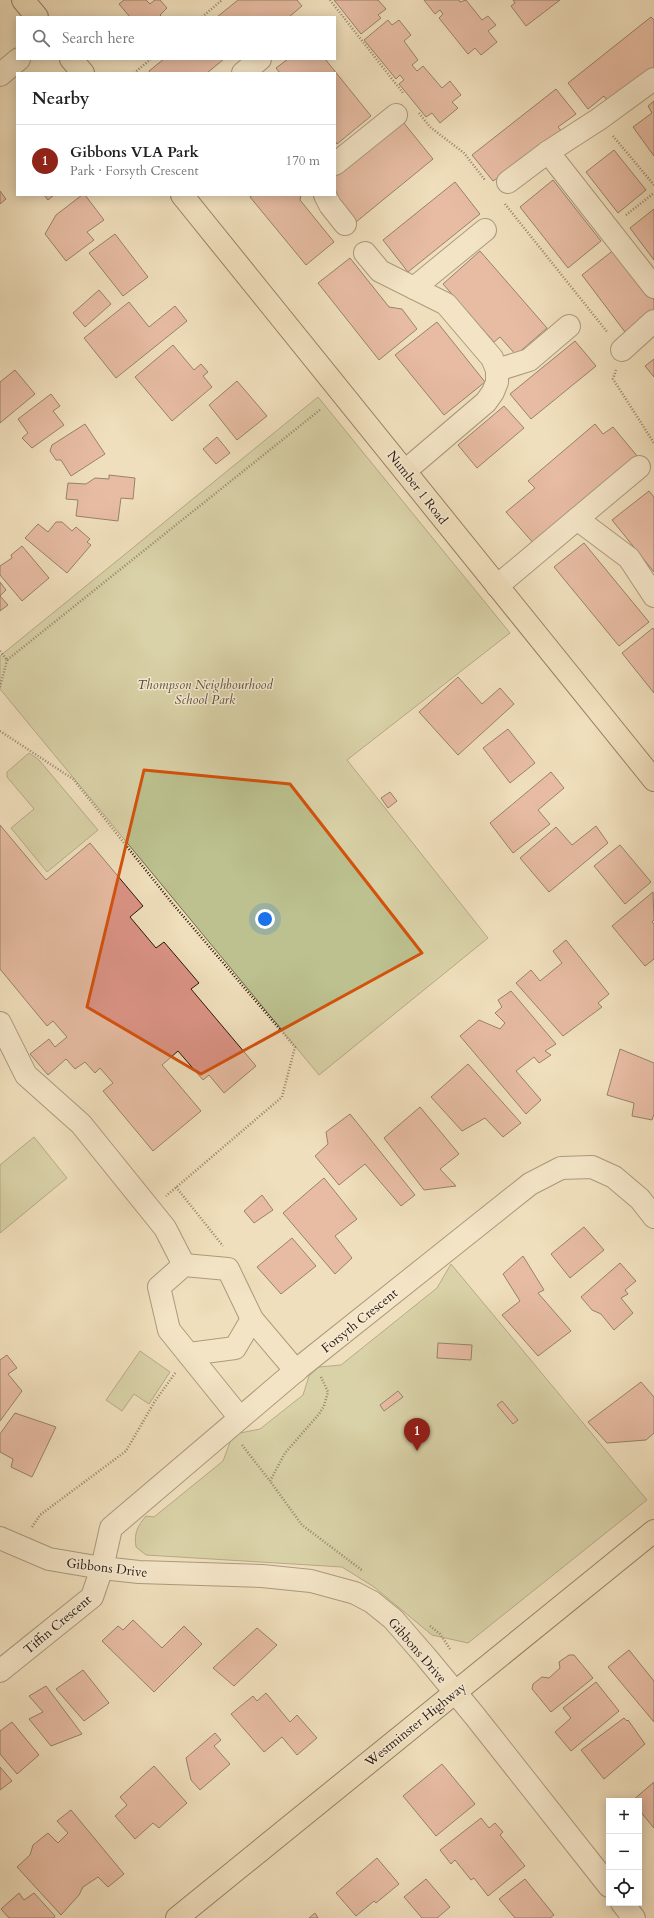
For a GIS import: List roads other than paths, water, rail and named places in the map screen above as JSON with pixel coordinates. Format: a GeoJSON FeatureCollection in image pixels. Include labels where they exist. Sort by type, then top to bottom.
{"type":"FeatureCollection","features":[{"type":"Feature","properties":{"kind":"main road"},"geometry":{"type":"LineString","coordinates":[[24,0],[36,16]]}},
{"type":"Feature","properties":{"kind":"main road"},"geometry":{"type":"LineString","coordinates":[[73,60],[82,72]]}},
{"type":"Feature","properties":{"kind":"main road","name":"Number 1 Road"},"geometry":{"type":"LineString","coordinates":[[183,196],[654,780]]}},
{"type":"Feature","properties":{"kind":"main road","name":"Westminster Highway"},"geometry":{"type":"LineString","coordinates":[[177,1918],[654,1531]]}},
{"type":"Feature","properties":{"kind":"street"},"geometry":{"type":"LineString","coordinates":[[0,75],[19,60]]}},
{"type":"Feature","properties":{"kind":"street"},"geometry":{"type":"LineString","coordinates":[[244,72],[259,60]]}},
{"type":"Feature","properties":{"kind":"street"},"geometry":{"type":"LineString","coordinates":[[499,183],[599,119],[654,79]]}},
{"type":"Feature","properties":{"kind":"street"},"geometry":{"type":"LineString","coordinates":[[336,163],[406,107]]}},
{"type":"Feature","properties":{"kind":"street"},"geometry":{"type":"LineString","coordinates":[[548,152],[654,287]]}},
{"type":"Feature","properties":{"kind":"street"},"geometry":{"type":"LineString","coordinates":[[326,196],[330,205],[345,224]]}},
{"type":"Feature","properties":{"kind":"street"},"geometry":{"type":"LineString","coordinates":[[414,288],[484,230]]}},
{"type":"Feature","properties":{"kind":"street"},"geometry":{"type":"LineString","coordinates":[[365,253],[380,271],[446,304],[492,358],[497,370],[497,382],[493,392],[486,402],[405,471]]}},
{"type":"Feature","properties":{"kind":"street"},"geometry":{"type":"LineString","coordinates":[[622,350],[654,321]]}},
{"type":"Feature","properties":{"kind":"street"},"geometry":{"type":"LineString","coordinates":[[497,370],[529,360],[569,326]]}},
{"type":"Feature","properties":{"kind":"street"},"geometry":{"type":"LineString","coordinates":[[497,586],[639,467]]}},
{"type":"Feature","properties":{"kind":"street"},"geometry":{"type":"LineString","coordinates":[[577,519],[629,558],[654,596]]}},
{"type":"Feature","properties":{"kind":"street"},"geometry":{"type":"LineString","coordinates":[[0,1023],[26,1074],[81,1124],[164,1228],[184,1265]]}},
{"type":"Feature","properties":{"kind":"street","name":"Forsyth Crescent"},"geometry":{"type":"LineString","coordinates":[[102,1568],[111,1528],[296,1371],[530,1184],[560,1168],[592,1167],[614,1177],[640,1199],[654,1217]]}},
{"type":"Feature","properties":{"kind":"street"},"geometry":{"type":"LineString","coordinates":[[240,1418],[169,1330],[159,1287],[184,1265],[228,1269],[252,1319],[296,1371]]}},
{"type":"Feature","properties":{"kind":"street"},"geometry":{"type":"LineString","coordinates":[[189,1354],[235,1348],[252,1319]]}},
{"type":"Feature","properties":{"kind":"street","name":"Gibbons Drive"},"geometry":{"type":"LineString","coordinates":[[0,1538],[49,1559],[102,1568],[139,1572],[262,1576],[311,1581],[355,1593],[372,1602],[393,1619],[454,1692],[606,1882]]}},
{"type":"Feature","properties":{"kind":"street","name":"Tiffin Crescent"},"geometry":{"type":"LineString","coordinates":[[0,1671],[92,1597],[102,1568]]}},
{"type":"Feature","properties":{"kind":"street"},"geometry":{"type":"LineString","coordinates":[[624,1906],[634,1918]]}},
{"type":"Feature","properties":{"kind":"place","name":"Gibbons VLA Park"},"geometry":{"type":"Point","coordinates":[417,1451]}},
{"type":"Feature","properties":{"kind":"park label","name":"Thompson Neighbourhood School Park"},"geometry":{"type":"Point","coordinates":[205,692]}}]}
